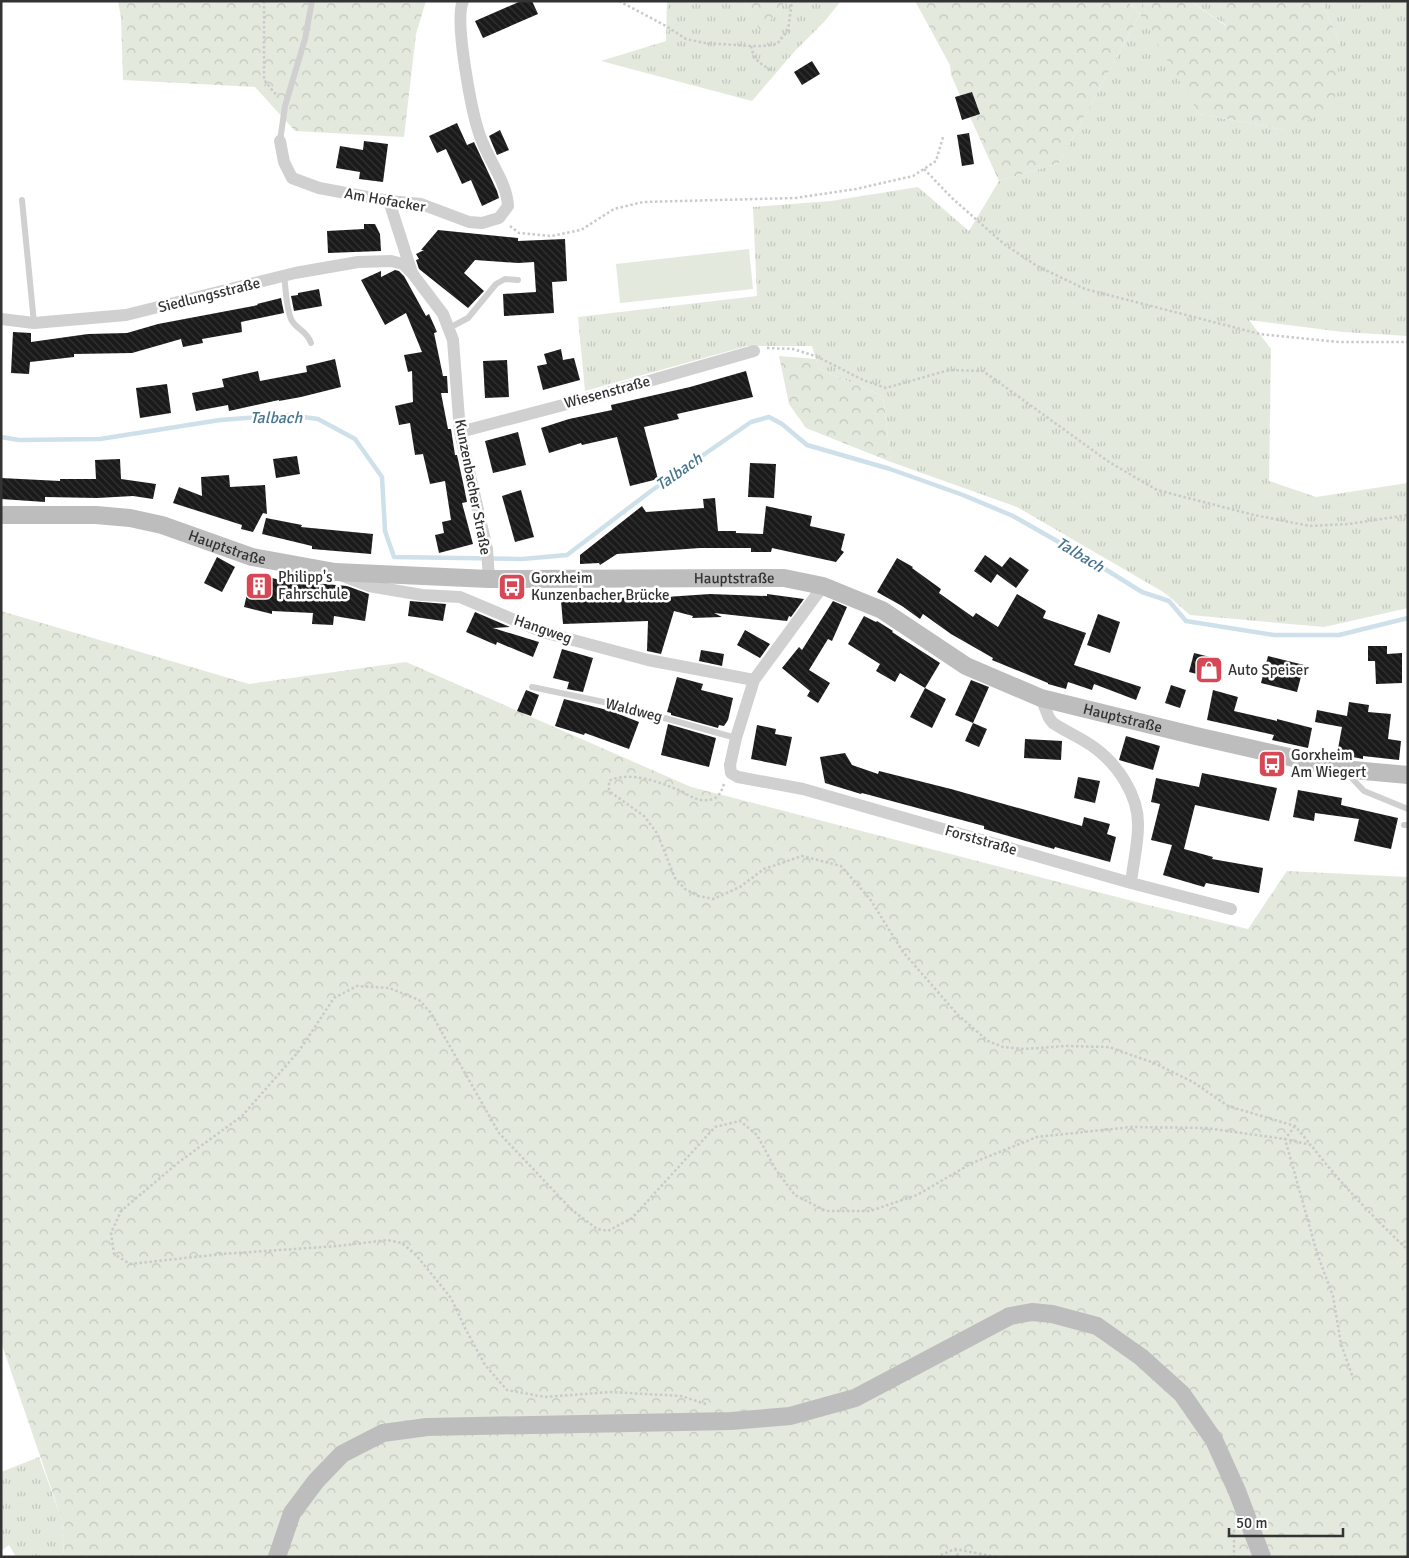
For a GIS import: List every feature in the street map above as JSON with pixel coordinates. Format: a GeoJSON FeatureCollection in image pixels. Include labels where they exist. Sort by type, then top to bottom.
{"type":"FeatureCollection","features":[{"type":"Feature","properties":{"kind":"main road","name":"Hauptstraße"},"geometry":{"type":"LineString","coordinates":[[1,515],[96,515],[130,518],[162,525],[252,557],[335,572],[489,572],[784,578],[823,586],[882,610],[966,666],[1041,698],[1342,769],[1408,775]]}},
{"type":"Feature","properties":{"kind":"main road"},"geometry":{"type":"LineString","coordinates":[[277,1557],[292,1513],[316,1481],[342,1454],[384,1433],[427,1428],[731,1420],[790,1416],[855,1398],[1010,1316],[1032,1312],[1052,1314],[1097,1326],[1141,1357],[1182,1394],[1214,1440],[1237,1491],[1262,1557]]}},
{"type":"Feature","properties":{"kind":"street"},"geometry":{"type":"LineString","coordinates":[[463,1],[460,28],[473,112],[480,136],[508,195],[508,206],[499,218]]}},
{"type":"Feature","properties":{"kind":"street","name":"Am Hofacker"},"geometry":{"type":"LineString","coordinates":[[280,141],[284,162],[292,178],[319,188],[420,204],[469,222],[482,223],[499,218]]}},
{"type":"Feature","properties":{"kind":"street","name":"Kunzenbacher Straße"},"geometry":{"type":"LineString","coordinates":[[389,200],[412,273],[443,314],[453,340],[460,432],[487,549],[489,572]]}},
{"type":"Feature","properties":{"kind":"street","name":"Siedlungsstraße"},"geometry":{"type":"LineString","coordinates":[[1,319],[34,323],[126,315],[284,276],[358,262],[391,261],[403,264],[412,273]]}},
{"type":"Feature","properties":{"kind":"street","name":"Wiesenstraße"},"geometry":{"type":"LineString","coordinates":[[460,432],[754,351]]}},
{"type":"Feature","properties":{"kind":"street","name":"Hangweg"},"geometry":{"type":"LineString","coordinates":[[335,572],[369,586],[422,595],[460,597],[543,632],[648,660],[754,680]]}},
{"type":"Feature","properties":{"kind":"street"},"geometry":{"type":"LineString","coordinates":[[731,772],[730,765],[736,738],[754,680],[823,586]]}},
{"type":"Feature","properties":{"kind":"street"},"geometry":{"type":"LineString","coordinates":[[1041,698],[1049,718],[1053,722],[1105,756],[1123,778],[1133,799],[1138,826],[1131,883]]}},
{"type":"Feature","properties":{"kind":"street","name":"Forststraße"},"geometry":{"type":"LineString","coordinates":[[731,772],[738,777],[803,789],[1131,883],[1231,909]]}},
{"type":"Feature","properties":{"kind":"lane"},"geometry":{"type":"LineString","coordinates":[[280,141],[285,106],[306,39],[312,1]]}},
{"type":"Feature","properties":{"kind":"lane"},"geometry":{"type":"LineString","coordinates":[[22,200],[34,323]]}},
{"type":"Feature","properties":{"kind":"lane"},"geometry":{"type":"LineString","coordinates":[[284,276],[291,318],[295,325],[308,336],[311,343]]}},
{"type":"Feature","properties":{"kind":"lane"},"geometry":{"type":"LineString","coordinates":[[449,328],[468,318],[496,284],[505,279],[518,280]]}},
{"type":"Feature","properties":{"kind":"lane","name":"Waldweg"},"geometry":{"type":"LineString","coordinates":[[532,687],[618,705],[736,738]]}},
{"type":"Feature","properties":{"kind":"lane"},"geometry":{"type":"LineString","coordinates":[[1342,769],[1364,792],[1408,809]]}},
{"type":"Feature","properties":{"kind":"path"},"geometry":{"type":"LineString","coordinates":[[264,1],[264,80],[285,106]]}},
{"type":"Feature","properties":{"kind":"path"},"geometry":{"type":"LineString","coordinates":[[619,1],[686,39],[706,43],[751,46],[777,44],[788,30],[792,1]]}},
{"type":"Feature","properties":{"kind":"path"},"geometry":{"type":"LineString","coordinates":[[751,46],[757,62],[771,70]]}},
{"type":"Feature","properties":{"kind":"path"},"geometry":{"type":"LineString","coordinates":[[499,218],[519,233],[551,236],[581,230],[614,209],[643,202],[795,198],[856,189],[913,176],[936,161],[943,136]]}},
{"type":"Feature","properties":{"kind":"path"},"geometry":{"type":"LineString","coordinates":[[924,169],[952,198],[1004,244],[1036,266],[1085,289],[1260,334],[1339,342],[1408,342]]}},
{"type":"Feature","properties":{"kind":"path"},"geometry":{"type":"LineString","coordinates":[[754,351],[766,348],[793,349],[818,357],[863,380],[886,388],[949,370],[983,371],[1109,462],[1157,490],[1310,526],[1349,524],[1408,516]]}},
{"type":"Feature","properties":{"kind":"path"},"geometry":{"type":"LineString","coordinates":[[731,772],[720,794],[713,799],[696,800],[677,789],[644,779],[628,777],[618,777],[609,781],[609,791],[644,816],[657,833],[675,878],[685,889],[698,896],[713,899],[740,887],[764,869],[802,856],[841,866],[870,899],[903,952],[958,1015],[988,1041],[1003,1047],[1024,1049],[1066,1046],[1109,1047],[1154,1063],[1186,1078],[1228,1106],[1295,1126],[1334,1175],[1369,1214],[1408,1250]]}},
{"type":"Feature","properties":{"kind":"path"},"geometry":{"type":"LineString","coordinates":[[707,1405],[681,1396],[610,1392],[545,1397],[507,1390],[485,1366],[451,1298],[416,1255],[402,1243],[387,1240],[130,1264],[114,1254],[111,1233],[121,1211],[179,1162],[242,1116],[299,1050],[334,998],[357,986],[389,988],[419,1000],[431,1013],[499,1133],[572,1210],[598,1229],[608,1231],[632,1218],[716,1127],[740,1121],[757,1135],[776,1170],[795,1195],[826,1211],[870,1211],[880,1208],[917,1195],[972,1163],[1037,1137],[1131,1128],[1206,1128],[1285,1139],[1311,1145]]}},
{"type":"Feature","properties":{"kind":"path"},"geometry":{"type":"LineString","coordinates":[[1285,1139],[1295,1126]]}},
{"type":"Feature","properties":{"kind":"path"},"geometry":{"type":"LineString","coordinates":[[1285,1139],[1317,1253],[1333,1296],[1342,1344],[1352,1378]]}},
{"type":"Feature","properties":{"kind":"path"},"geometry":{"type":"LineString","coordinates":[[955,1549],[959,1557]]}},
{"type":"Feature","properties":{"kind":"path"},"geometry":{"type":"LineString","coordinates":[[936,1557],[955,1549],[997,1557]]}},
{"type":"Feature","properties":{"kind":"green space"},"geometry":{"type":"Polygon","coordinates":[[[118,1],[426,1],[416,34],[404,137],[295,131],[255,87],[123,80],[121,17],[118,1]]]}},
{"type":"Feature","properties":{"kind":"green space"},"geometry":{"type":"Polygon","coordinates":[[[667,1],[744,1],[761,32],[785,1],[841,1],[752,101],[601,61],[666,41],[667,1]]]}},
{"type":"Feature","properties":{"kind":"green space"},"geometry":{"type":"Polygon","coordinates":[[[744,1],[785,1],[761,33],[744,1]]]}},
{"type":"Feature","properties":{"kind":"green space"},"geometry":{"type":"Polygon","coordinates":[[[915,1],[1127,1],[1140,14],[1059,163],[999,181],[951,75],[950,65],[915,1]]]}},
{"type":"Feature","properties":{"kind":"green space"},"geometry":{"type":"Polygon","coordinates":[[[1127,1],[1146,1],[1141,14],[1199,114],[1285,130],[1340,44],[1322,1],[1408,1],[1408,336],[1343,332],[1249,320],[1271,349],[1269,481],[1316,497],[1408,483],[1408,608],[1324,627],[1190,615],[1165,593],[1017,507],[891,462],[883,396],[819,369],[812,346],[747,346],[585,391],[578,317],[757,296],[753,207],[831,201],[918,187],[969,231],[999,181],[1059,163],[1140,14],[1127,1]]]}},
{"type":"Feature","properties":{"kind":"green space"},"geometry":{"type":"Polygon","coordinates":[[[1146,1],[1190,1],[1226,26],[1219,1],[1322,1],[1340,44],[1334,109],[1285,130],[1199,114],[1140,14],[1146,1]]]}},
{"type":"Feature","properties":{"kind":"green space"},"geometry":{"type":"Polygon","coordinates":[[[1190,1],[1219,1],[1227,26],[1190,1]]]}},
{"type":"Feature","properties":{"kind":"green space"},"geometry":{"type":"Polygon","coordinates":[[[749,249],[753,289],[620,303],[616,264],[749,249]]]}},
{"type":"Feature","properties":{"kind":"green space"},"geometry":{"type":"Polygon","coordinates":[[[779,356],[816,359],[819,369],[883,396],[891,462],[806,428],[789,404],[779,356]]]}},
{"type":"Feature","properties":{"kind":"green space"},"geometry":{"type":"Polygon","coordinates":[[[1,611],[249,684],[406,662],[691,787],[1248,929],[1287,871],[1408,877],[1408,1557],[64,1557],[62,1520],[1,1342],[1,611]]]}},
{"type":"Feature","properties":{"kind":"green space"},"geometry":{"type":"Polygon","coordinates":[[[39,1457],[62,1520],[64,1557],[16,1557],[9,1545],[1,1551],[1,1472],[39,1457]]]}},
{"type":"Feature","properties":{"kind":"building"},"geometry":{"type":"Polygon","coordinates":[[[521,1],[532,1],[538,14],[483,38],[475,21],[521,1]]]}},
{"type":"Feature","properties":{"kind":"building"},"geometry":{"type":"Polygon","coordinates":[[[812,61],[820,74],[802,85],[794,72],[812,61]]]}},
{"type":"Feature","properties":{"kind":"building"},"geometry":{"type":"Polygon","coordinates":[[[972,92],[980,114],[962,120],[955,97],[972,92]]]}},
{"type":"Feature","properties":{"kind":"building"},"geometry":{"type":"Polygon","coordinates":[[[457,123],[467,145],[474,142],[497,191],[499,198],[482,206],[471,180],[462,184],[446,149],[437,153],[429,136],[457,123]]]}},
{"type":"Feature","properties":{"kind":"building"},"geometry":{"type":"Polygon","coordinates":[[[500,130],[509,150],[497,155],[489,136],[500,130]]]}},
{"type":"Feature","properties":{"kind":"building"},"geometry":{"type":"Polygon","coordinates":[[[969,133],[974,164],[962,166],[957,135],[969,133]]]}},
{"type":"Feature","properties":{"kind":"building"},"geometry":{"type":"Polygon","coordinates":[[[364,141],[388,144],[383,182],[359,179],[360,172],[336,168],[340,146],[363,150],[364,141]]]}},
{"type":"Feature","properties":{"kind":"building"},"geometry":{"type":"Polygon","coordinates":[[[364,224],[375,224],[380,234],[381,251],[328,253],[327,231],[364,229],[364,224]]]}},
{"type":"Feature","properties":{"kind":"building"},"geometry":{"type":"Polygon","coordinates":[[[438,230],[518,238],[518,241],[565,239],[567,281],[552,282],[554,313],[504,316],[503,294],[536,292],[534,262],[518,263],[475,260],[464,273],[484,291],[468,308],[419,269],[416,260],[419,259],[416,254],[424,250],[421,250],[438,230]]]}},
{"type":"Feature","properties":{"kind":"building"},"geometry":{"type":"Polygon","coordinates":[[[395,270],[404,276],[426,316],[429,314],[437,332],[434,333],[443,376],[447,376],[448,393],[441,393],[448,429],[451,429],[455,455],[457,455],[467,502],[462,503],[473,544],[439,553],[435,535],[444,533],[442,522],[451,520],[445,481],[430,484],[423,454],[415,455],[410,423],[399,425],[395,406],[413,402],[412,371],[408,372],[404,355],[422,352],[406,313],[385,325],[361,280],[381,271],[381,277],[395,270]]]}},
{"type":"Feature","properties":{"kind":"building"},"geometry":{"type":"Polygon","coordinates":[[[319,289],[322,306],[294,311],[291,296],[319,289]]]}},
{"type":"Feature","properties":{"kind":"building"},"geometry":{"type":"Polygon","coordinates":[[[281,298],[284,313],[241,322],[242,332],[202,339],[203,343],[183,347],[181,339],[132,353],[74,354],[74,357],[30,362],[29,374],[11,373],[13,332],[31,333],[31,342],[88,334],[127,333],[158,324],[258,305],[281,298]]]}},
{"type":"Feature","properties":{"kind":"building"},"geometry":{"type":"Polygon","coordinates":[[[561,349],[563,360],[574,358],[580,380],[543,390],[537,366],[547,364],[544,354],[561,349]]]}},
{"type":"Feature","properties":{"kind":"building"},"geometry":{"type":"Polygon","coordinates":[[[335,359],[341,387],[229,411],[228,405],[196,411],[192,393],[224,387],[222,379],[258,371],[260,381],[307,372],[306,366],[335,359]]]}},
{"type":"Feature","properties":{"kind":"building"},"geometry":{"type":"Polygon","coordinates":[[[507,360],[509,397],[485,398],[483,361],[507,360]]]}},
{"type":"Feature","properties":{"kind":"building"},"geometry":{"type":"Polygon","coordinates":[[[746,371],[753,397],[677,414],[679,419],[644,427],[658,479],[630,486],[617,437],[582,445],[581,443],[549,453],[541,428],[569,419],[612,410],[611,405],[690,387],[746,371]]]}},
{"type":"Feature","properties":{"kind":"building"},"geometry":{"type":"Polygon","coordinates":[[[167,384],[171,413],[140,418],[136,388],[167,384]]]}},
{"type":"Feature","properties":{"kind":"building"},"geometry":{"type":"Polygon","coordinates":[[[518,432],[526,465],[493,473],[485,441],[518,432]]]}},
{"type":"Feature","properties":{"kind":"building"},"geometry":{"type":"Polygon","coordinates":[[[297,456],[300,474],[276,478],[273,459],[297,456]]]}},
{"type":"Feature","properties":{"kind":"building"},"geometry":{"type":"Polygon","coordinates":[[[120,459],[121,479],[156,484],[153,499],[133,496],[97,498],[45,497],[45,502],[1,499],[1,478],[60,481],[60,479],[96,479],[95,460],[120,459]]]}},
{"type":"Feature","properties":{"kind":"building"},"geometry":{"type":"Polygon","coordinates":[[[750,463],[776,464],[774,498],[748,497],[750,463]]]}},
{"type":"Feature","properties":{"kind":"building"},"geometry":{"type":"Polygon","coordinates":[[[229,475],[230,487],[265,485],[267,514],[263,513],[253,532],[241,529],[242,525],[173,503],[179,487],[202,496],[201,477],[229,475]]]}},
{"type":"Feature","properties":{"kind":"building"},"geometry":{"type":"Polygon","coordinates":[[[521,490],[534,537],[515,542],[502,496],[521,490]]]}},
{"type":"Feature","properties":{"kind":"building"},"geometry":{"type":"Polygon","coordinates":[[[715,498],[718,531],[763,534],[766,506],[812,516],[810,526],[845,534],[841,550],[844,552],[836,562],[772,548],[771,552],[751,552],[751,548],[700,548],[617,554],[600,565],[599,563],[580,564],[580,555],[642,506],[646,512],[704,508],[703,499],[715,498]]]}},
{"type":"Feature","properties":{"kind":"building"},"geometry":{"type":"Polygon","coordinates":[[[266,518],[302,525],[301,527],[373,534],[371,554],[312,549],[312,546],[262,534],[266,518]]]}},
{"type":"Feature","properties":{"kind":"building"},"geometry":{"type":"Polygon","coordinates":[[[985,555],[1002,567],[1010,557],[1029,570],[1016,588],[997,574],[991,583],[974,571],[985,555]]]}},
{"type":"Feature","properties":{"kind":"building"},"geometry":{"type":"Polygon","coordinates":[[[217,557],[235,567],[222,592],[204,583],[217,557]]]}},
{"type":"Feature","properties":{"kind":"building"},"geometry":{"type":"Polygon","coordinates":[[[897,558],[913,567],[941,589],[939,593],[973,617],[976,613],[998,627],[1017,594],[1046,611],[1043,618],[1086,633],[1074,665],[1141,687],[1136,700],[1094,684],[1092,690],[1068,682],[1066,689],[1048,684],[992,660],[993,658],[951,634],[923,614],[920,619],[877,592],[897,558]]]}},
{"type":"Feature","properties":{"kind":"building"},"geometry":{"type":"Polygon","coordinates":[[[252,573],[292,583],[292,581],[347,586],[369,594],[365,621],[334,616],[333,625],[312,624],[313,613],[272,611],[272,614],[244,607],[252,573]]]}},
{"type":"Feature","properties":{"kind":"building"},"geometry":{"type":"Polygon","coordinates":[[[638,592],[667,593],[666,597],[710,594],[767,596],[767,594],[804,599],[787,621],[714,613],[722,617],[692,618],[693,616],[674,611],[661,654],[647,651],[648,621],[563,624],[561,601],[638,597],[638,592]]]}},
{"type":"Feature","properties":{"kind":"building"},"geometry":{"type":"Polygon","coordinates":[[[410,601],[446,604],[443,621],[408,616],[410,601]]]}},
{"type":"Feature","properties":{"kind":"building"},"geometry":{"type":"Polygon","coordinates":[[[833,601],[847,607],[832,641],[828,639],[809,670],[830,683],[818,703],[807,696],[810,691],[782,668],[799,647],[802,650],[833,601]]]}},
{"type":"Feature","properties":{"kind":"building"},"geometry":{"type":"Polygon","coordinates":[[[475,612],[510,627],[493,628],[539,642],[533,657],[497,642],[496,645],[466,632],[475,612]]]}},
{"type":"Feature","properties":{"kind":"building"},"geometry":{"type":"Polygon","coordinates":[[[1098,614],[1120,622],[1110,653],[1087,645],[1098,614]]]}},
{"type":"Feature","properties":{"kind":"building"},"geometry":{"type":"Polygon","coordinates":[[[864,616],[877,621],[940,663],[925,688],[900,673],[895,682],[876,671],[880,664],[848,644],[864,616]]]}},
{"type":"Feature","properties":{"kind":"building"},"geometry":{"type":"Polygon","coordinates":[[[745,630],[770,644],[760,658],[737,645],[745,630]]]}},
{"type":"Feature","properties":{"kind":"building"},"geometry":{"type":"Polygon","coordinates":[[[1368,646],[1387,646],[1387,654],[1402,653],[1402,683],[1376,684],[1375,661],[1368,661],[1368,646]]]}},
{"type":"Feature","properties":{"kind":"building"},"geometry":{"type":"Polygon","coordinates":[[[562,649],[593,658],[583,692],[567,689],[569,682],[553,678],[562,649]]]}},
{"type":"Feature","properties":{"kind":"building"},"geometry":{"type":"Polygon","coordinates":[[[701,650],[724,654],[722,666],[699,661],[701,650]]]}},
{"type":"Feature","properties":{"kind":"building"},"geometry":{"type":"Polygon","coordinates":[[[1194,653],[1222,660],[1217,679],[1189,672],[1194,653]]]}},
{"type":"Feature","properties":{"kind":"building"},"geometry":{"type":"Polygon","coordinates":[[[1268,656],[1304,665],[1297,692],[1261,683],[1268,656]]]}},
{"type":"Feature","properties":{"kind":"building"},"geometry":{"type":"Polygon","coordinates":[[[677,677],[703,684],[701,690],[733,698],[728,720],[724,726],[719,725],[718,728],[671,715],[671,713],[667,712],[677,677]]]}},
{"type":"Feature","properties":{"kind":"building"},"geometry":{"type":"Polygon","coordinates":[[[971,680],[989,687],[973,723],[955,715],[971,680]]]}},
{"type":"Feature","properties":{"kind":"building"},"geometry":{"type":"Polygon","coordinates":[[[1171,685],[1186,690],[1180,708],[1165,703],[1171,685]]]}},
{"type":"Feature","properties":{"kind":"building"},"geometry":{"type":"Polygon","coordinates":[[[925,688],[946,699],[932,728],[910,717],[925,688]]]}},
{"type":"Feature","properties":{"kind":"building"},"geometry":{"type":"Polygon","coordinates":[[[526,690],[539,695],[531,716],[517,711],[526,690]]]}},
{"type":"Feature","properties":{"kind":"building"},"geometry":{"type":"Polygon","coordinates":[[[1213,690],[1238,697],[1234,711],[1312,728],[1308,748],[1272,740],[1274,735],[1207,720],[1213,690]]]}},
{"type":"Feature","properties":{"kind":"building"},"geometry":{"type":"Polygon","coordinates":[[[564,699],[611,711],[639,722],[629,749],[585,733],[584,735],[555,726],[564,699]]]}},
{"type":"Feature","properties":{"kind":"building"},"geometry":{"type":"Polygon","coordinates":[[[1349,702],[1369,705],[1368,712],[1391,714],[1388,739],[1401,741],[1399,760],[1363,756],[1363,759],[1337,754],[1342,727],[1315,722],[1317,710],[1347,716],[1349,702]]]}},
{"type":"Feature","properties":{"kind":"building"},"geometry":{"type":"Polygon","coordinates":[[[973,723],[987,729],[979,747],[965,741],[973,723]]]}},
{"type":"Feature","properties":{"kind":"building"},"geometry":{"type":"Polygon","coordinates":[[[668,724],[716,738],[709,767],[661,755],[668,724]]]}},
{"type":"Feature","properties":{"kind":"building"},"geometry":{"type":"Polygon","coordinates":[[[757,725],[776,729],[775,734],[792,737],[786,766],[751,759],[757,725]]]}},
{"type":"Feature","properties":{"kind":"building"},"geometry":{"type":"Polygon","coordinates":[[[1126,736],[1160,746],[1153,770],[1119,760],[1126,736]]]}},
{"type":"Feature","properties":{"kind":"building"},"geometry":{"type":"Polygon","coordinates":[[[1025,739],[1062,741],[1061,760],[1024,758],[1025,739]]]}},
{"type":"Feature","properties":{"kind":"building"},"geometry":{"type":"Polygon","coordinates":[[[845,753],[852,765],[878,774],[879,771],[951,789],[1082,826],[1084,817],[1110,824],[1107,834],[1116,837],[1110,862],[1055,847],[1054,849],[984,829],[984,826],[825,783],[820,757],[845,753]]]}},
{"type":"Feature","properties":{"kind":"building"},"geometry":{"type":"Polygon","coordinates":[[[1202,773],[1277,788],[1269,821],[1195,805],[1184,849],[1213,857],[1212,859],[1263,868],[1259,893],[1206,883],[1204,887],[1163,875],[1172,845],[1151,840],[1160,804],[1151,802],[1156,778],[1199,787],[1202,773]]]}},
{"type":"Feature","properties":{"kind":"building"},"geometry":{"type":"Polygon","coordinates":[[[1078,777],[1100,781],[1095,803],[1074,798],[1078,777]]]}},
{"type":"Feature","properties":{"kind":"building"},"geometry":{"type":"Polygon","coordinates":[[[1298,790],[1342,798],[1341,805],[1398,818],[1391,849],[1354,841],[1359,819],[1315,813],[1314,821],[1293,817],[1298,790]]]}},
{"type":"Feature","properties":{"kind":"waterway","name":"Talbach"},"geometry":{"type":"LineString","coordinates":[[1,437],[19,440],[100,439],[220,420],[288,415],[318,419],[355,439],[382,477],[385,531],[394,557],[522,559],[567,555],[651,491],[751,422],[769,417],[782,424],[807,445],[890,469],[963,495],[1013,516],[1142,592],[1169,601],[1186,621],[1274,635],[1339,635],[1408,618]]}},
{"type":"Feature","properties":{"kind":"place","name":"Philipp's Fahrschule"},"geometry":{"type":"Point","coordinates":[259,586]}},
{"type":"Feature","properties":{"kind":"place","name":"Gorxheim Kunzenbacher Brücke"},"geometry":{"type":"Point","coordinates":[512,587]}},
{"type":"Feature","properties":{"kind":"place","name":"Auto Speiser"},"geometry":{"type":"Point","coordinates":[1209,670]}},
{"type":"Feature","properties":{"kind":"place","name":"Gorxheim Am Wiegert"},"geometry":{"type":"Point","coordinates":[1272,764]}}]}
